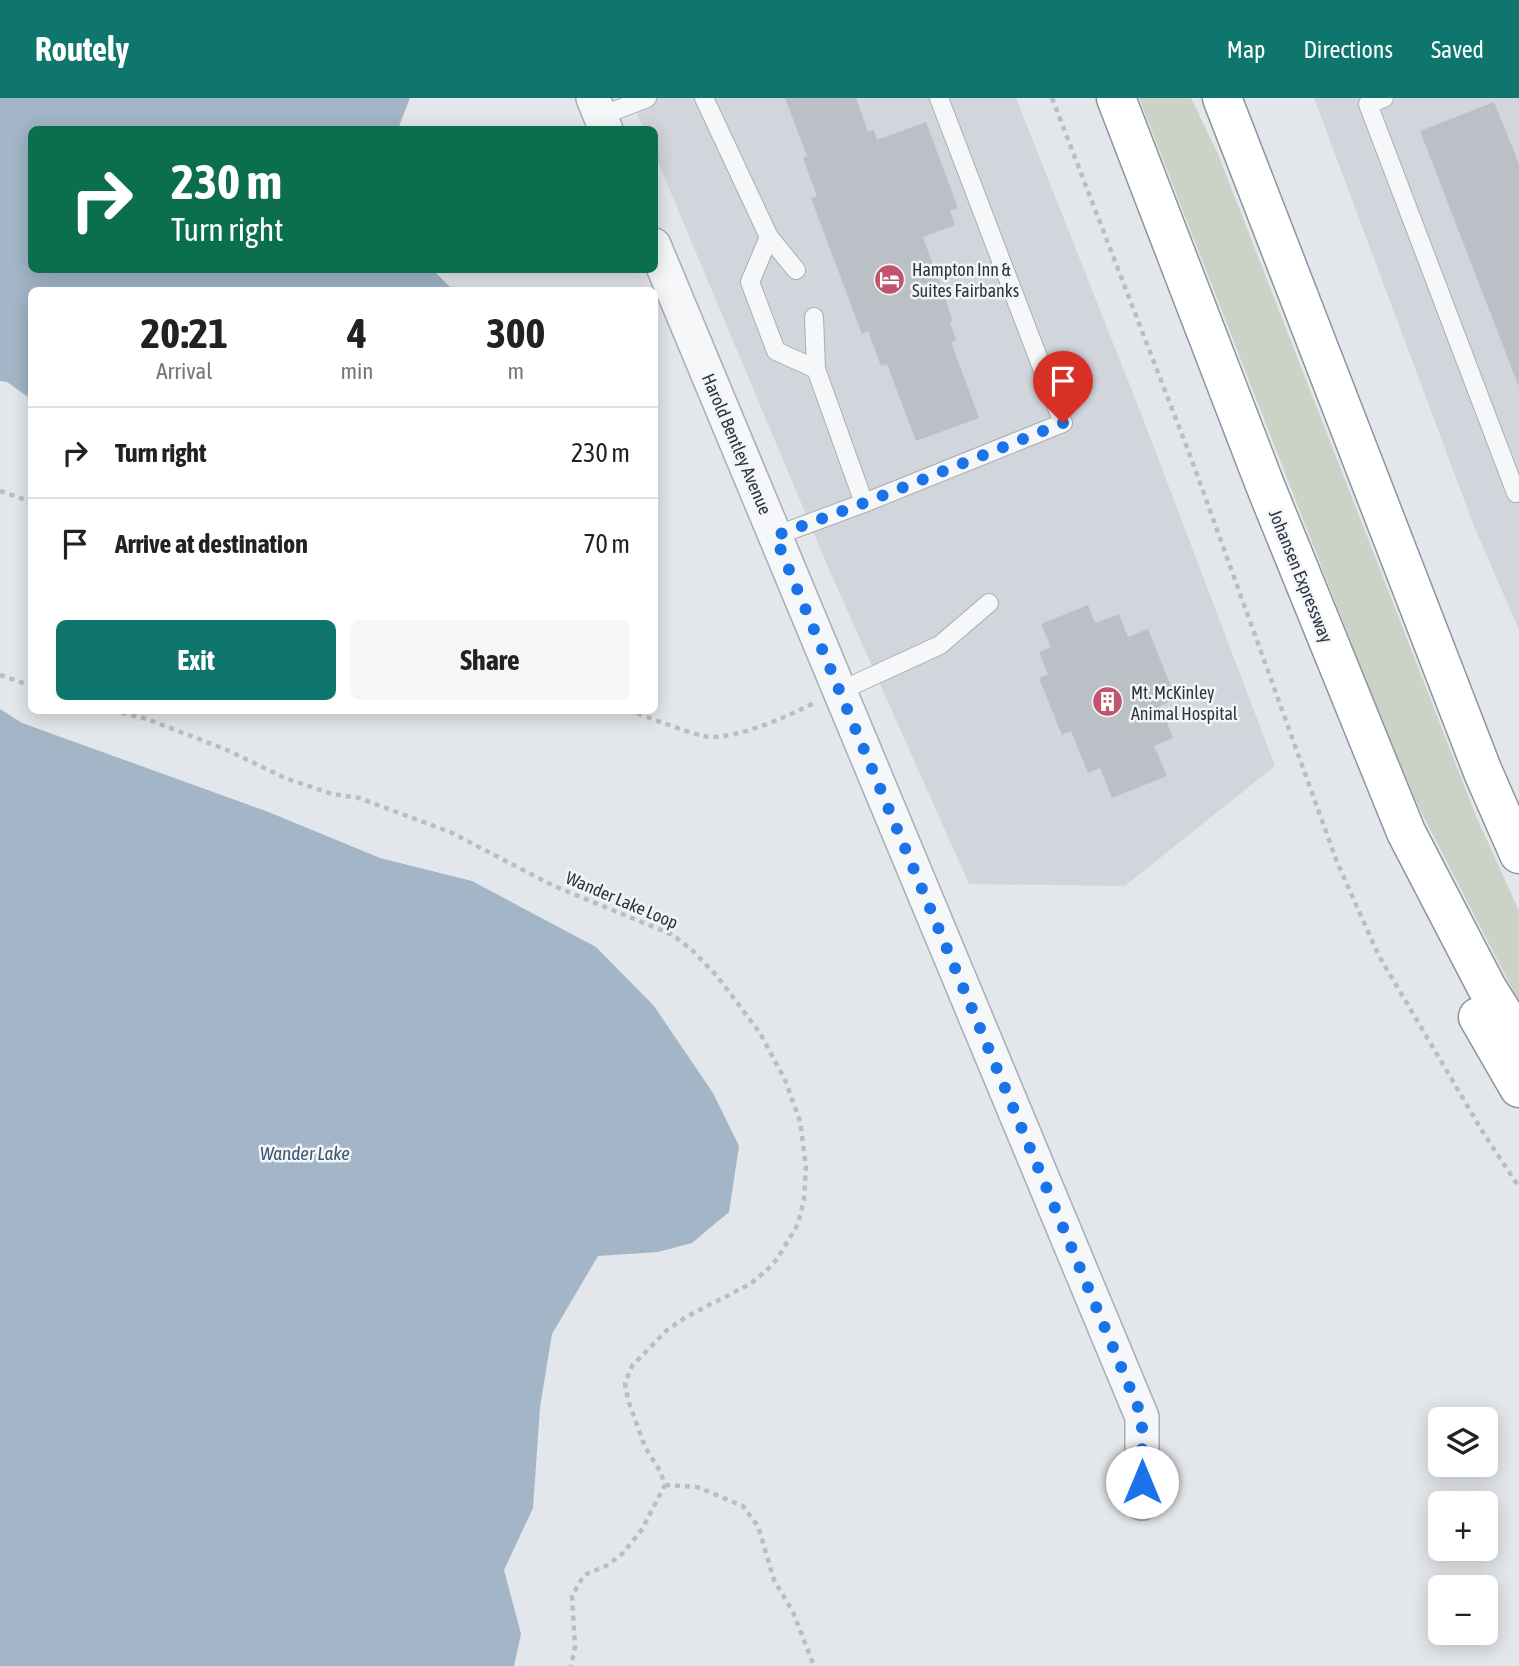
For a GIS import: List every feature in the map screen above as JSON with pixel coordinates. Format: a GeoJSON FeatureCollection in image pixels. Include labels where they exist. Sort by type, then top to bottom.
{"type":"FeatureCollection","features":[{"type":"Feature","properties":{"kind":"highway","name":"Johansen Expressway"},"geometry":{"type":"LineString","coordinates":[[1116,98],[1265,485],[1406,832],[1488,988],[1519,1039]]}},
{"type":"Feature","properties":{"kind":"highway"},"geometry":{"type":"LineString","coordinates":[[1222,98],[1483,772],[1519,854]]}},
{"type":"Feature","properties":{"kind":"highway"},"geometry":{"type":"LineString","coordinates":[[1406,832],[1451,956],[1487,1034],[1519,1088]]}},
{"type":"Feature","properties":{"kind":"street","name":"Harold Bentley Avenue"},"geometry":{"type":"LineString","coordinates":[[658,255],[1142,1417],[1142,1503]]}},
{"type":"Feature","properties":{"kind":"lane"},"geometry":{"type":"LineString","coordinates":[[600,115],[647,98]]}},
{"type":"Feature","properties":{"kind":"lane"},"geometry":{"type":"LineString","coordinates":[[704,98],[769,237],[796,270]]}},
{"type":"Feature","properties":{"kind":"lane"},"geometry":{"type":"LineString","coordinates":[[775,536],[1063,423],[939,98]]}},
{"type":"Feature","properties":{"kind":"lane"},"geometry":{"type":"LineString","coordinates":[[1384,98],[1368,104],[1516,493],[1519,492]]}},
{"type":"Feature","properties":{"kind":"lane"},"geometry":{"type":"LineString","coordinates":[[769,237],[750,282],[776,351],[816,369]]}},
{"type":"Feature","properties":{"kind":"lane"},"geometry":{"type":"LineString","coordinates":[[814,317],[816,369],[864,503]]}},
{"type":"Feature","properties":{"kind":"lane"},"geometry":{"type":"LineString","coordinates":[[840,691],[940,645],[989,603]]}},
{"type":"Feature","properties":{"kind":"path"},"geometry":{"type":"LineString","coordinates":[[1052,98],[1191,458],[1337,862],[1379,956],[1484,1134],[1519,1187]]}},
{"type":"Feature","properties":{"kind":"path"},"geometry":{"type":"LineString","coordinates":[[0,491],[28,501]]}},
{"type":"Feature","properties":{"kind":"path"},"geometry":{"type":"LineString","coordinates":[[0,675],[28,685]]}},
{"type":"Feature","properties":{"kind":"path"},"geometry":{"type":"LineString","coordinates":[[640,714],[710,737],[748,730],[785,718],[840,691]]}},
{"type":"Feature","properties":{"kind":"path","name":"Wander Lake Loop"},"geometry":{"type":"LineString","coordinates":[[128,714],[227,750],[285,778],[332,794],[359,798],[450,832],[554,886],[673,935],[717,976],[760,1033],[785,1080],[800,1121],[806,1167],[801,1212],[788,1243],[766,1271],[750,1284],[686,1317],[667,1330],[632,1366],[625,1383],[628,1400],[645,1447],[665,1485]]}},
{"type":"Feature","properties":{"kind":"path"},"geometry":{"type":"LineString","coordinates":[[571,1666],[575,1647],[572,1596],[577,1585],[584,1575],[606,1566],[622,1554],[641,1531],[665,1485],[697,1487],[743,1506],[758,1526],[774,1580],[793,1612],[814,1666]]}},
{"type":"Feature","properties":{"kind":"shaded area"},"geometry":{"type":"Polygon","coordinates":[[[630,98],[1016,98],[1142,416],[1275,766],[1125,886],[969,884],[828,567],[658,162],[658,126],[643,126],[630,98]]]}},
{"type":"Feature","properties":{"kind":"shaded area"},"geometry":{"type":"Polygon","coordinates":[[[1314,98],[1519,98],[1519,630],[1474,526],[1314,98]]]}},
{"type":"Feature","properties":{"kind":"green space"},"geometry":{"type":"Polygon","coordinates":[[[1139,98],[1191,98],[1218,154],[1476,816],[1519,911],[1519,1002],[1415,800],[1139,98]]]}},
{"type":"Feature","properties":{"kind":"water"},"geometry":{"type":"Polygon","coordinates":[[[0,98],[410,98],[399,126],[28,126],[28,273],[436,273],[450,287],[28,287],[28,397],[7,382],[0,381],[0,98]]]}},
{"type":"Feature","properties":{"kind":"water","name":"Wander Lake"},"geometry":{"type":"Polygon","coordinates":[[[0,709],[22,723],[266,811],[380,858],[472,881],[596,947],[654,1006],[713,1093],[739,1146],[729,1212],[692,1243],[658,1252],[598,1256],[552,1334],[540,1407],[533,1508],[504,1570],[521,1634],[514,1666],[0,1666],[0,709]]]}},
{"type":"Feature","properties":{"kind":"building","name":"Hampton Inn & Suites Fairbanks"},"geometry":{"type":"Polygon","coordinates":[[[785,98],[856,98],[868,132],[874,130],[877,140],[926,122],[958,208],[950,211],[955,225],[923,237],[953,321],[950,322],[956,340],[951,342],[979,418],[916,441],[887,364],[881,366],[868,331],[862,334],[811,198],[817,196],[803,158],[807,156],[785,98]]]}},
{"type":"Feature","properties":{"kind":"building"},"geometry":{"type":"Polygon","coordinates":[[[1494,102],[1519,164],[1519,387],[1420,131],[1494,102]]]}},
{"type":"Feature","properties":{"kind":"building","name":"Mt. McKinley Animal Hospital"},"geometry":{"type":"Polygon","coordinates":[[[1088,605],[1095,623],[1119,614],[1128,637],[1148,629],[1176,699],[1160,706],[1173,738],[1154,746],[1167,776],[1112,798],[1100,768],[1088,773],[1071,731],[1062,735],[1039,678],[1048,674],[1039,652],[1051,647],[1041,624],[1088,605]]]}},
{"type":"Feature","properties":{"kind":"place","name":"Hampton Inn & Suites Fairbanks"},"geometry":{"type":"Point","coordinates":[889,279]}},
{"type":"Feature","properties":{"kind":"place","name":"Mt. McKinley Animal Hospital"},"geometry":{"type":"Point","coordinates":[1108,702]}},
{"type":"Feature","properties":{"kind":"route"},"geometry":{"type":"LineString","coordinates":[[1063,423],[775,536],[1142,1417],[1142,1482]]}}]}
